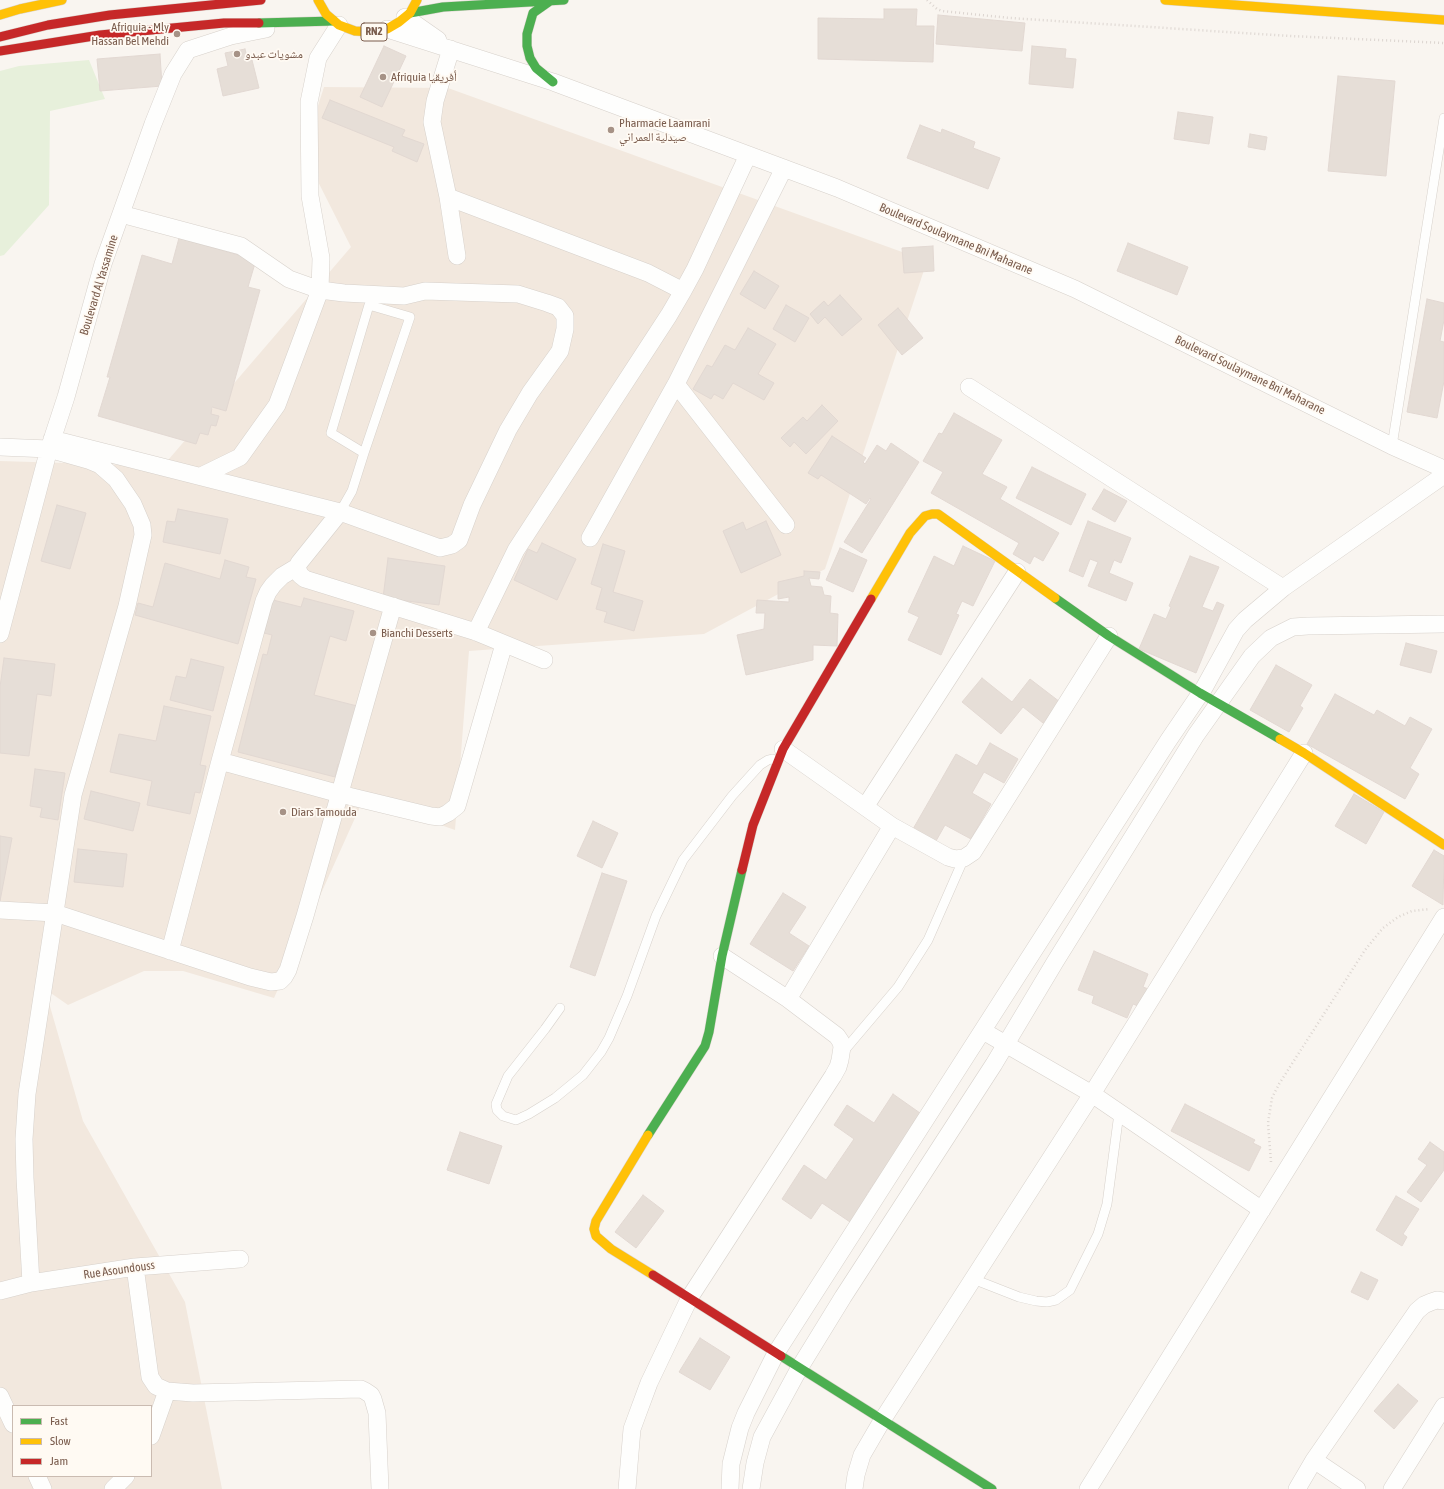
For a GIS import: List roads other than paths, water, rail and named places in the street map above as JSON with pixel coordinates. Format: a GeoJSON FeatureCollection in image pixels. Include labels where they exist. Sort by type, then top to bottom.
{"type":"FeatureCollection","features":[{"type":"Feature","properties":{"kind":"main road"},"geometry":{"type":"LineString","coordinates":[[0,15],[62,0]]}},
{"type":"Feature","properties":{"kind":"main road"},"geometry":{"type":"LineString","coordinates":[[0,37],[48,25],[110,15],[261,0]]}},
{"type":"Feature","properties":{"kind":"main road"},"geometry":{"type":"LineString","coordinates":[[318,0],[326,14],[337,23]]}},
{"type":"Feature","properties":{"kind":"main road","name":"RN2"},"geometry":{"type":"LineString","coordinates":[[337,23],[355,31],[371,32],[387,29],[399,22],[417,0]]}},
{"type":"Feature","properties":{"kind":"main road","name":"RN2"},"geometry":{"type":"LineString","coordinates":[[407,14],[450,7],[564,0]]}},
{"type":"Feature","properties":{"kind":"main road"},"geometry":{"type":"LineString","coordinates":[[1165,0],[1444,20]]}},
{"type":"Feature","properties":{"kind":"main road"},"geometry":{"type":"LineString","coordinates":[[550,1],[533,13],[529,23],[527,40],[530,58],[536,68],[552,82]]}},
{"type":"Feature","properties":{"kind":"main road"},"geometry":{"type":"LineString","coordinates":[[0,51],[100,35],[224,23],[337,23]]}},
{"type":"Feature","properties":{"kind":"main road"},"geometry":{"type":"LineString","coordinates":[[992,1489],[611,1249],[596,1236],[594,1229],[596,1221],[705,1046],[709,1032],[722,956],[753,825],[781,755],[910,533],[925,516],[938,514],[1017,572],[1109,636],[1200,693],[1304,752],[1444,845]]}},
{"type":"Feature","properties":{"kind":"street","name":"Boulevard Soulaymane Bni Maharane"},"geometry":{"type":"LineString","coordinates":[[407,14],[451,49]]}},
{"type":"Feature","properties":{"kind":"street"},"geometry":{"type":"LineString","coordinates":[[201,476],[240,457],[277,405],[320,290],[321,258],[310,196],[309,102],[318,58],[337,23]]}},
{"type":"Feature","properties":{"kind":"street","name":"Boulevard Al Yassamine"},"geometry":{"type":"LineString","coordinates":[[0,634],[50,444],[66,398],[103,264],[163,96],[173,74],[188,50],[231,36],[295,24]]}},
{"type":"Feature","properties":{"kind":"street","name":"Boulevard Soulaymane Bni Maharane"},"geometry":{"type":"LineString","coordinates":[[387,29],[552,82],[837,188],[1075,289],[1392,446],[1444,469]]}},
{"type":"Feature","properties":{"kind":"street"},"geometry":{"type":"LineString","coordinates":[[451,49],[435,101],[432,122],[448,197],[457,256]]}},
{"type":"Feature","properties":{"kind":"street"},"geometry":{"type":"LineString","coordinates":[[476,632],[516,550],[669,315],[683,291],[695,269],[748,155]]}},
{"type":"Feature","properties":{"kind":"street"},"geometry":{"type":"LineString","coordinates":[[590,538],[676,384],[784,168]]}},
{"type":"Feature","properties":{"kind":"street"},"geometry":{"type":"LineString","coordinates":[[448,197],[648,273],[683,291]]}},
{"type":"Feature","properties":{"kind":"street"},"geometry":{"type":"LineString","coordinates":[[0,448],[50,444],[201,476],[340,512],[440,548],[452,545],[459,540],[472,505],[508,430],[530,392],[560,351],[565,329],[565,316],[558,307],[518,294],[425,291],[404,296],[344,293],[320,290],[289,279],[241,246],[121,214]]}},
{"type":"Feature","properties":{"kind":"street"},"geometry":{"type":"LineString","coordinates":[[676,384],[786,525]]}},
{"type":"Feature","properties":{"kind":"street"},"geometry":{"type":"LineString","coordinates":[[969,387],[1284,588]]}},
{"type":"Feature","properties":{"kind":"street"},"geometry":{"type":"LineString","coordinates":[[31,1283],[25,1178],[25,1116],[27,1094],[72,795],[113,659],[143,535],[142,525],[132,504],[116,479],[100,465],[50,444]]}},
{"type":"Feature","properties":{"kind":"street"},"geometry":{"type":"LineString","coordinates":[[730,1489],[731,1464],[740,1428],[776,1353],[1200,693],[1236,630],[1244,620],[1284,588],[1444,474]]}},
{"type":"Feature","properties":{"kind":"street"},"geometry":{"type":"LineString","coordinates":[[170,951],[220,760],[264,601],[273,585],[282,576],[297,567],[340,512]]}},
{"type":"Feature","properties":{"kind":"street"},"geometry":{"type":"LineString","coordinates":[[297,567],[300,575],[305,579],[476,632],[544,660]]}},
{"type":"Feature","properties":{"kind":"street"},"geometry":{"type":"LineString","coordinates":[[865,807],[1017,572]]}},
{"type":"Feature","properties":{"kind":"street"},"geometry":{"type":"LineString","coordinates":[[0,910],[55,914],[250,978],[271,982],[280,981],[288,970],[305,916],[393,606]]}},
{"type":"Feature","properties":{"kind":"street"},"geometry":{"type":"LineString","coordinates":[[751,1489],[755,1463],[762,1438],[800,1367],[843,1297],[1005,1045],[1059,955],[1196,735],[1252,656],[1271,638],[1293,627],[1444,624]]}},
{"type":"Feature","properties":{"kind":"street"},"geometry":{"type":"LineString","coordinates":[[781,755],[865,807],[892,826],[948,857],[955,859],[964,858],[969,856],[975,848],[1109,636]]}},
{"type":"Feature","properties":{"kind":"street"},"geometry":{"type":"LineString","coordinates":[[220,760],[340,794],[440,817],[457,806],[504,644]]}},
{"type":"Feature","properties":{"kind":"street"},"geometry":{"type":"LineString","coordinates":[[854,1489],[857,1469],[862,1455],[883,1419],[1092,1094],[1304,752]]}},
{"type":"Feature","properties":{"kind":"street"},"geometry":{"type":"LineString","coordinates":[[788,999],[892,826]]}},
{"type":"Feature","properties":{"kind":"street"},"geometry":{"type":"LineString","coordinates":[[1088,1489],[1276,1188],[1438,913]]}},
{"type":"Feature","properties":{"kind":"street"},"geometry":{"type":"LineString","coordinates":[[627,1489],[632,1429],[649,1383],[690,1298],[835,1072],[838,1067],[841,1054],[841,1042],[837,1036],[788,999],[722,956]]}},
{"type":"Feature","properties":{"kind":"street"},"geometry":{"type":"LineString","coordinates":[[983,1031],[1092,1094],[1262,1210]]}},
{"type":"Feature","properties":{"kind":"street","name":"Rue Asoundouss"},"geometry":{"type":"LineString","coordinates":[[0,1290],[31,1283],[135,1267],[240,1259]]}},
{"type":"Feature","properties":{"kind":"street"},"geometry":{"type":"LineString","coordinates":[[135,1267],[150,1377],[152,1382],[158,1388],[167,1391],[217,1393],[354,1389],[365,1391],[374,1398],[377,1413],[380,1489]]}},
{"type":"Feature","properties":{"kind":"street"},"geometry":{"type":"LineString","coordinates":[[1297,1489],[1314,1460],[1418,1311],[1424,1304],[1437,1300],[1444,1301]]}},
{"type":"Feature","properties":{"kind":"street"},"geometry":{"type":"LineString","coordinates":[[152,1433],[167,1391]]}},
{"type":"Feature","properties":{"kind":"street"},"geometry":{"type":"LineString","coordinates":[[0,1396],[12,1422]]}},
{"type":"Feature","properties":{"kind":"street"},"geometry":{"type":"LineString","coordinates":[[1392,1489],[1444,1406]]}},
{"type":"Feature","properties":{"kind":"street"},"geometry":{"type":"LineString","coordinates":[[1314,1460],[1357,1489]]}},
{"type":"Feature","properties":{"kind":"street"},"geometry":{"type":"LineString","coordinates":[[37,1477],[43,1489]]}},
{"type":"Feature","properties":{"kind":"street"},"geometry":{"type":"LineString","coordinates":[[114,1489],[125,1477]]}},
{"type":"Feature","properties":{"kind":"lane"},"geometry":{"type":"LineString","coordinates":[[1392,446],[1444,118]]}},
{"type":"Feature","properties":{"kind":"lane"},"geometry":{"type":"LineString","coordinates":[[340,512],[352,491],[410,317],[369,305],[332,433],[364,454]]}},
{"type":"Feature","properties":{"kind":"lane"},"geometry":{"type":"LineString","coordinates":[[560,1008],[508,1076],[496,1104],[497,1110],[503,1116],[516,1120],[555,1098],[583,1075],[601,1052],[609,1038],[626,996],[656,916],[683,860],[732,796],[760,765],[781,755]]}},
{"type":"Feature","properties":{"kind":"lane"},"geometry":{"type":"LineString","coordinates":[[841,1054],[898,987],[928,940],[964,858]]}},
{"type":"Feature","properties":{"kind":"lane"},"geometry":{"type":"LineString","coordinates":[[973,1279],[1036,1301],[1047,1302],[1056,1300],[1070,1290],[1098,1234],[1105,1211],[1119,1113]]}},
{"type":"Feature","properties":{"kind":"place","name":"Afriquia - Mly Hassan Bel Mehdi"},"geometry":{"type":"Point","coordinates":[177,34]}},
{"type":"Feature","properties":{"kind":"place","name":"مشويات عبدو"},"geometry":{"type":"Point","coordinates":[237,54]}},
{"type":"Feature","properties":{"kind":"place","name":"Afriquia أفريقيا"},"geometry":{"type":"Point","coordinates":[383,77]}},
{"type":"Feature","properties":{"kind":"place","name":"Pharmacie Laamrani صيدلية العمراني"},"geometry":{"type":"Point","coordinates":[611,130]}},
{"type":"Feature","properties":{"kind":"place","name":"Bianchi Desserts"},"geometry":{"type":"Point","coordinates":[373,633]}},
{"type":"Feature","properties":{"kind":"place","name":"Diars Tamouda"},"geometry":{"type":"Point","coordinates":[283,812]}}]}
